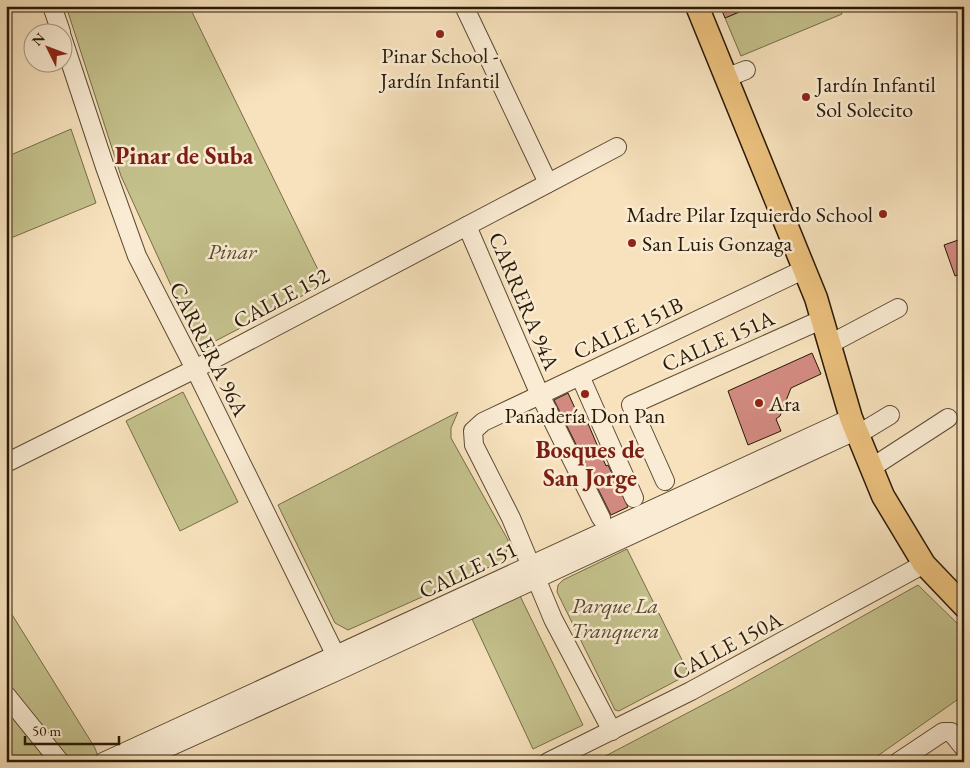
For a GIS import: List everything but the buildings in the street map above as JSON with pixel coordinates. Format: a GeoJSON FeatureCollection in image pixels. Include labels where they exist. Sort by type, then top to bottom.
{"type":"FeatureCollection","features":[{"type":"Feature","properties":{"kind":"main road"},"geometry":{"type":"LineString","coordinates":[[697,6],[737,73],[823,319],[854,428],[871,468],[887,503],[924,564],[964,606]]}},
{"type":"Feature","properties":{"kind":"street"},"geometry":{"type":"LineString","coordinates":[[52,6],[58,22]]}},
{"type":"Feature","properties":{"kind":"street"},"geometry":{"type":"LineString","coordinates":[[464,6],[548,183]]}},
{"type":"Feature","properties":{"kind":"street","name":"CARRERA 96A"},"geometry":{"type":"LineString","coordinates":[[72,67],[130,240],[143,270],[195,369],[339,663]]}},
{"type":"Feature","properties":{"kind":"street","name":"CALLE 152"},"geometry":{"type":"LineString","coordinates":[[6,463],[195,369],[617,148]]}},
{"type":"Feature","properties":{"kind":"street","name":"CARRERA 94A"},"geometry":{"type":"LineString","coordinates":[[467,226],[540,395],[601,518]]}},
{"type":"Feature","properties":{"kind":"street","name":"CALLE 151B"},"geometry":{"type":"LineString","coordinates":[[534,572],[511,518],[474,445],[473,431],[484,422],[805,269]]}},
{"type":"Feature","properties":{"kind":"street"},"geometry":{"type":"LineString","coordinates":[[830,344],[898,308]]}},
{"type":"Feature","properties":{"kind":"street","name":"CALLE 151A"},"geometry":{"type":"LineString","coordinates":[[665,481],[631,405],[823,319]]}},
{"type":"Feature","properties":{"kind":"street"},"geometry":{"type":"LineString","coordinates":[[580,376],[634,498]]}},
{"type":"Feature","properties":{"kind":"street","name":"CALLE 151"},"geometry":{"type":"LineString","coordinates":[[136,762],[339,663],[534,572],[854,428],[890,415]]}},
{"type":"Feature","properties":{"kind":"street"},"geometry":{"type":"LineString","coordinates":[[871,468],[948,418]]}},
{"type":"Feature","properties":{"kind":"street","name":"CALLE 150A"},"geometry":{"type":"LineString","coordinates":[[548,762],[708,682],[924,564]]}},
{"type":"Feature","properties":{"kind":"street"},"geometry":{"type":"LineString","coordinates":[[534,572],[564,642],[612,731]]}},
{"type":"Feature","properties":{"kind":"street","name":"CALLE 151"},"geometry":{"type":"LineString","coordinates":[[103,762],[339,663]]}},
{"type":"Feature","properties":{"kind":"street"},"geometry":{"type":"LineString","coordinates":[[6,694],[60,762]]}},
{"type":"Feature","properties":{"kind":"street"},"geometry":{"type":"LineString","coordinates":[[898,762],[943,732],[950,732],[964,748]]}},
{"type":"Feature","properties":{"kind":"green space","name":"Pinar"},"geometry":{"type":"Polygon","coordinates":[[[66,6],[189,6],[325,284],[200,349],[121,176],[66,6]]]}},
{"type":"Feature","properties":{"kind":"green space"},"geometry":{"type":"Polygon","coordinates":[[[754,6],[839,6],[842,14],[741,56],[725,18],[754,6]]]}},
{"type":"Feature","properties":{"kind":"green space"},"geometry":{"type":"Polygon","coordinates":[[[71,129],[96,203],[6,240],[6,157],[71,129]]]}},
{"type":"Feature","properties":{"kind":"green space"},"geometry":{"type":"Polygon","coordinates":[[[183,392],[238,502],[180,531],[126,421],[183,392]]]}},
{"type":"Feature","properties":{"kind":"green space"},"geometry":{"type":"Polygon","coordinates":[[[458,412],[451,428],[451,438],[508,540],[505,560],[348,630],[335,623],[278,505],[458,412]]]}},
{"type":"Feature","properties":{"kind":"green space","name":"Parque La Tranquera"},"geometry":{"type":"Polygon","coordinates":[[[627,549],[689,674],[619,711],[615,710],[557,592],[558,585],[563,580],[627,549]]]}},
{"type":"Feature","properties":{"kind":"green space"},"geometry":{"type":"Polygon","coordinates":[[[918,585],[964,630],[964,695],[869,762],[594,762],[735,688],[918,585]]]}},
{"type":"Feature","properties":{"kind":"green space"},"geometry":{"type":"Polygon","coordinates":[[[520,596],[583,725],[533,749],[472,619],[520,596]]]}},
{"type":"Feature","properties":{"kind":"green space"},"geometry":{"type":"Polygon","coordinates":[[[6,605],[95,748],[100,762],[6,762],[6,605]]]}},
{"type":"Feature","properties":{"kind":"place","name":"Pinar School - Jardín Infantil"},"geometry":{"type":"Point","coordinates":[440,34]}},
{"type":"Feature","properties":{"kind":"place","name":"Jardín Infantil Sol Solecito"},"geometry":{"type":"Point","coordinates":[806,97]}},
{"type":"Feature","properties":{"kind":"place","name":"Madre Pilar Izquierdo School"},"geometry":{"type":"Point","coordinates":[883,214]}},
{"type":"Feature","properties":{"kind":"place","name":"San Luis Gonzaga"},"geometry":{"type":"Point","coordinates":[632,243]}},
{"type":"Feature","properties":{"kind":"place","name":"Panadería Don Pan"},"geometry":{"type":"Point","coordinates":[585,394]}},
{"type":"Feature","properties":{"kind":"place","name":"Ara"},"geometry":{"type":"Point","coordinates":[759,403]}},
{"type":"Feature","properties":{"kind":"district","name":"Pinar de Suba"},"geometry":{"type":"Point","coordinates":[184,155]}},
{"type":"Feature","properties":{"kind":"district","name":"Bosques de San Jorge"},"geometry":{"type":"Point","coordinates":[590,463]}}]}
